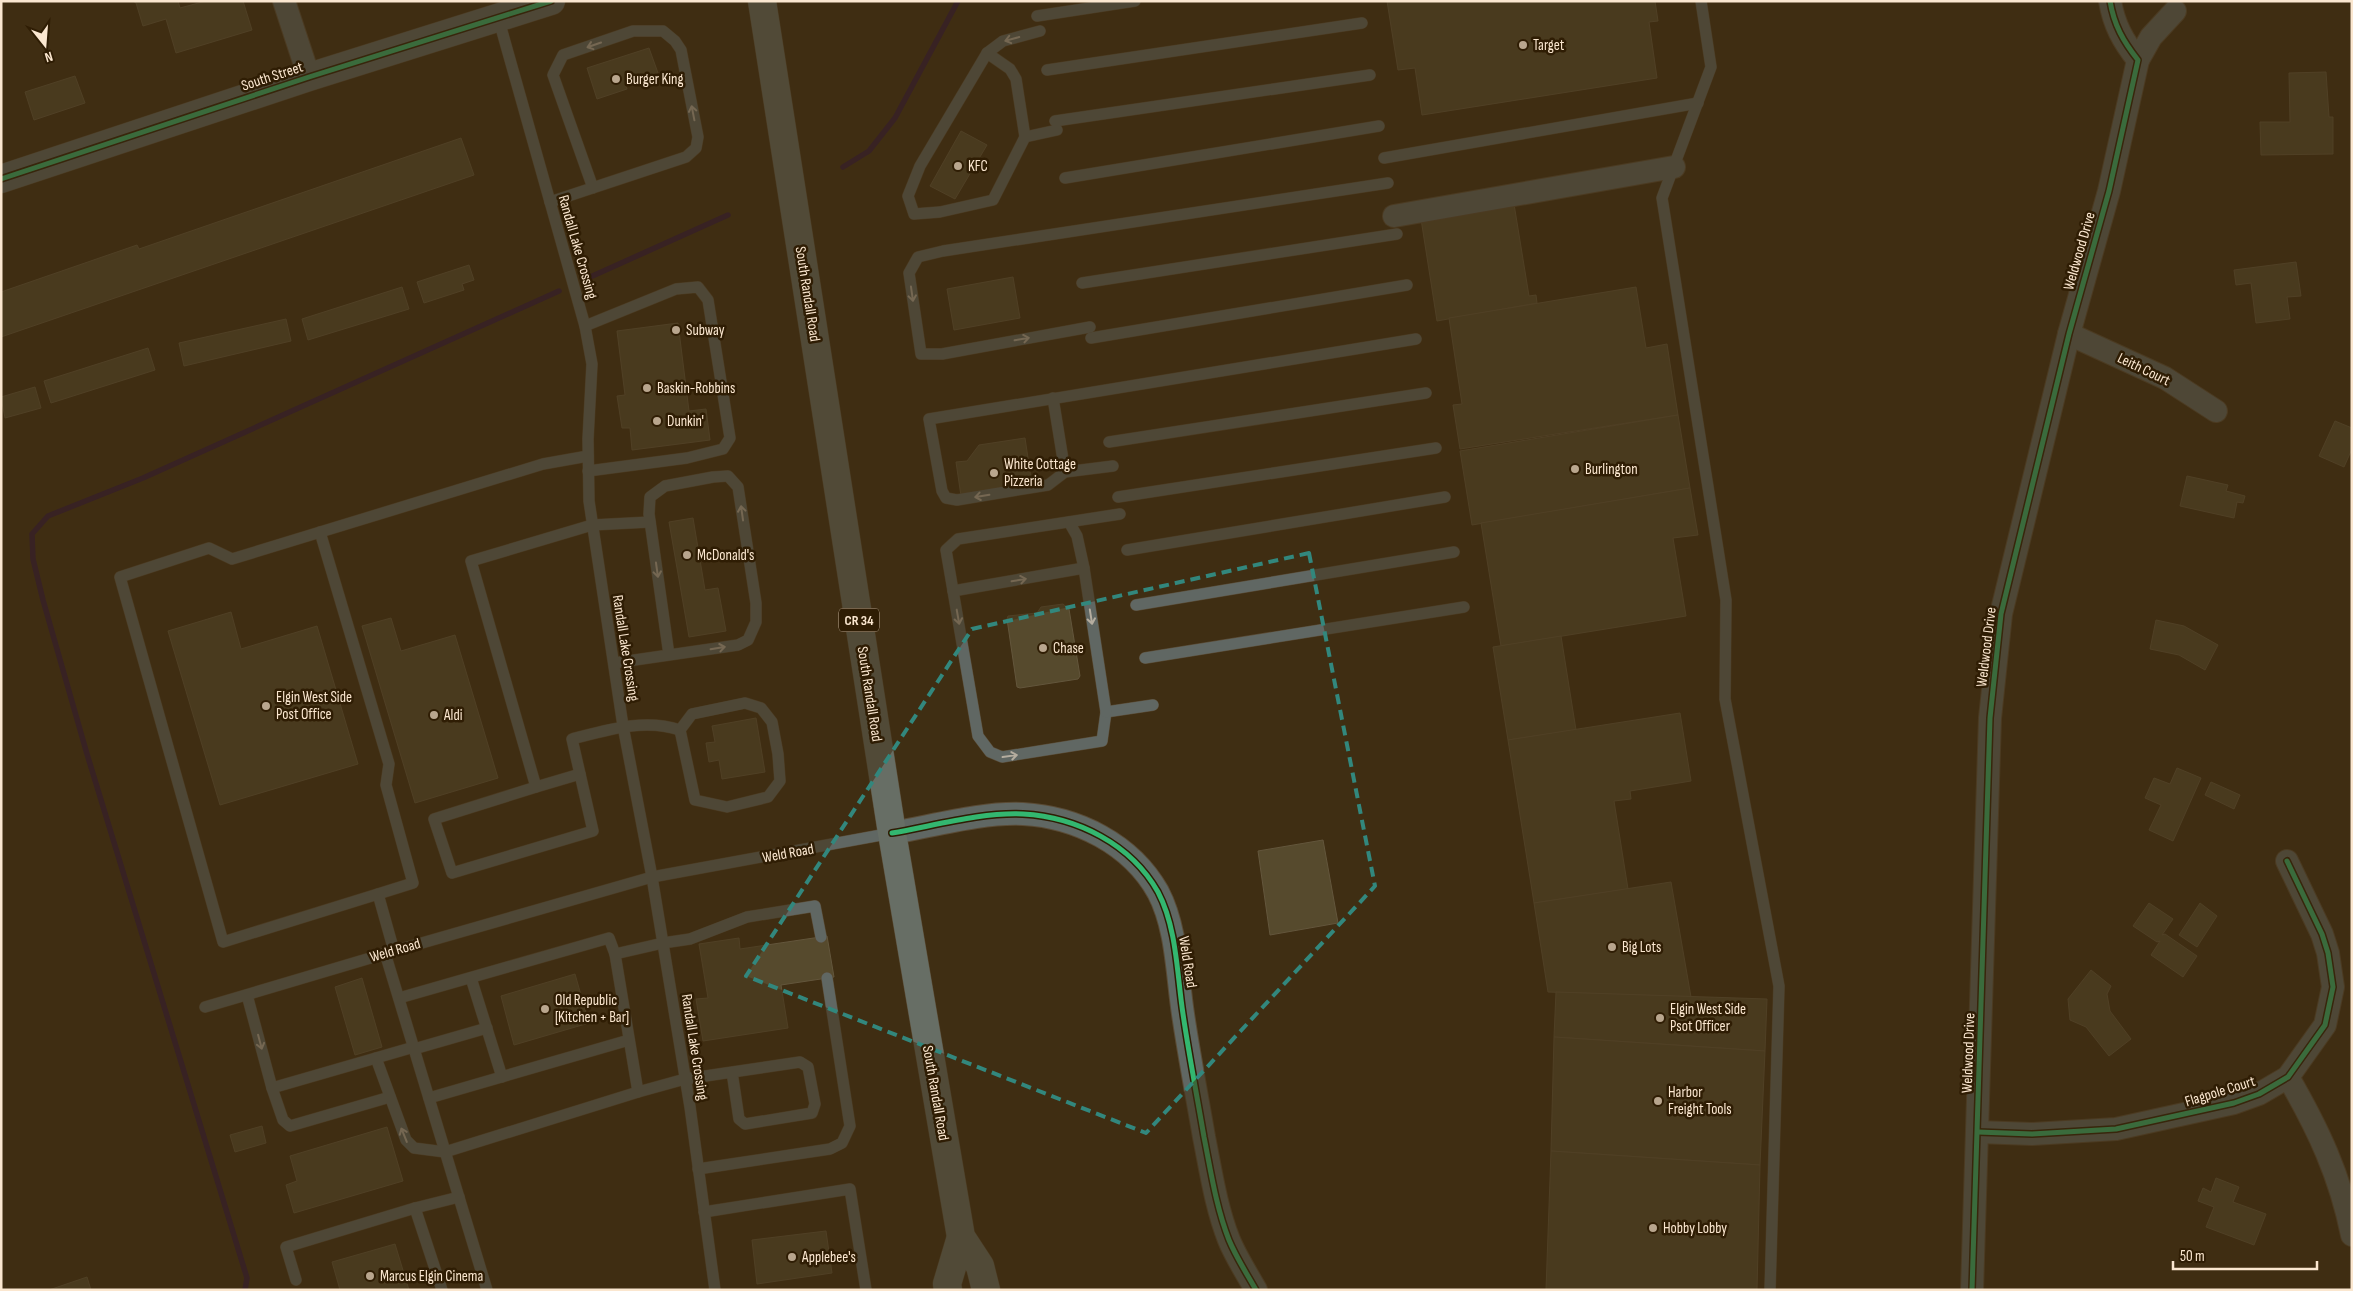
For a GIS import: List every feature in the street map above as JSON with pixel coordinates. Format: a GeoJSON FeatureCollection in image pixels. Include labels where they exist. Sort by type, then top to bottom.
{"type":"FeatureCollection","features":[{"type":"Feature","properties":{"kind":"main road","name":"South Randall Road"},"geometry":{"type":"LineString","coordinates":[[762,1],[892,833],[961,1237],[980,1266],[986,1290]]}},
{"type":"Feature","properties":{"kind":"main road","name":"South Randall Road"},"geometry":{"type":"LineString","coordinates":[[948,1290],[947,1284],[961,1237]]}},
{"type":"Feature","properties":{"kind":"street"},"geometry":{"type":"LineString","coordinates":[[284,1],[309,77]]}},
{"type":"Feature","properties":{"kind":"street","name":"South Street"},"geometry":{"type":"LineString","coordinates":[[2,174],[309,77],[495,9],[551,1]]}},
{"type":"Feature","properties":{"kind":"street"},"geometry":{"type":"LineString","coordinates":[[2110,1],[2112,16],[2121,38],[2138,60]]}},
{"type":"Feature","properties":{"kind":"street","name":"Weldwood Drive"},"geometry":{"type":"LineString","coordinates":[[1972,1290],[1990,718],[2001,614],[2069,334],[2109,191],[2138,60],[2151,37],[2175,11]]}},
{"type":"Feature","properties":{"kind":"street"},"geometry":{"type":"LineString","coordinates":[[1396,225],[1674,167]]}},
{"type":"Feature","properties":{"kind":"street","name":"Leith Court"},"geometry":{"type":"LineString","coordinates":[[2069,334],[2165,378],[2216,411]]}},
{"type":"Feature","properties":{"kind":"street","name":"Weld Road"},"geometry":{"type":"LineString","coordinates":[[892,833],[1001,815],[1022,814],[1049,817],[1091,830],[1109,840],[1143,871],[1158,894],[1170,930],[1194,1080],[1212,1180],[1222,1220],[1230,1242],[1256,1290]]}},
{"type":"Feature","properties":{"kind":"street","name":"Flagpole Court"},"geometry":{"type":"LineString","coordinates":[[1978,1132],[2032,1134],[2116,1129],[2234,1102],[2259,1094],[2288,1077],[2325,1025],[2333,987],[2328,953],[2322,934],[2287,861]]}},
{"type":"Feature","properties":{"kind":"street"},"geometry":{"type":"LineString","coordinates":[[2288,1077],[2316,1124],[2332,1162],[2352,1235]]}},
{"type":"Feature","properties":{"kind":"lane"},"geometry":{"type":"LineString","coordinates":[[1037,16],[1135,1]]}},
{"type":"Feature","properties":{"kind":"lane"},"geometry":{"type":"LineString","coordinates":[[1701,1],[1711,67],[1662,198],[1726,600],[1725,699],[1779,986],[1770,1290]]}},
{"type":"Feature","properties":{"kind":"lane","name":"Randall Lake Crossing"},"geometry":{"type":"LineString","coordinates":[[495,9],[585,326],[592,364],[588,456],[589,501],[592,525],[623,726],[652,877],[685,1079],[715,1290]]}},
{"type":"Feature","properties":{"kind":"lane"},"geometry":{"type":"LineString","coordinates":[[1047,70],[1362,23]]}},
{"type":"Feature","properties":{"kind":"lane"},"geometry":{"type":"LineString","coordinates":[[550,202],[593,188],[686,157],[696,148],[698,137],[681,50],[675,41],[663,31],[633,31],[563,55],[553,75],[593,188]]}},
{"type":"Feature","properties":{"kind":"lane"},"geometry":{"type":"LineString","coordinates":[[987,53],[1010,69],[1016,79],[1025,137],[993,200],[940,212],[914,214],[908,196],[920,166],[987,53],[1003,41],[1040,31]]}},
{"type":"Feature","properties":{"kind":"lane"},"geometry":{"type":"LineString","coordinates":[[1025,137],[1056,126],[1370,75]]}},
{"type":"Feature","properties":{"kind":"lane"},"geometry":{"type":"LineString","coordinates":[[1384,158],[1698,103]]}},
{"type":"Feature","properties":{"kind":"lane"},"geometry":{"type":"LineString","coordinates":[[1065,178],[1379,126]]}},
{"type":"Feature","properties":{"kind":"lane"},"geometry":{"type":"LineString","coordinates":[[1388,183],[944,251],[918,257],[909,273],[921,354],[942,354],[1407,286]]}},
{"type":"Feature","properties":{"kind":"lane"},"geometry":{"type":"LineString","coordinates":[[1082,283],[1396,225]]}},
{"type":"Feature","properties":{"kind":"lane"},"geometry":{"type":"LineString","coordinates":[[585,326],[676,290],[698,287],[708,300],[730,438],[723,449],[687,458],[588,471]]}},
{"type":"Feature","properties":{"kind":"lane"},"geometry":{"type":"LineString","coordinates":[[1113,466],[1065,472],[1048,485],[957,500],[946,498],[942,491],[929,419],[1416,339]]}},
{"type":"Feature","properties":{"kind":"lane"},"geometry":{"type":"LineString","coordinates":[[1109,442],[1426,392]]}},
{"type":"Feature","properties":{"kind":"lane"},"geometry":{"type":"LineString","coordinates":[[1053,398],[1065,472]]}},
{"type":"Feature","properties":{"kind":"lane"},"geometry":{"type":"LineString","coordinates":[[1118,497],[1436,448]]}},
{"type":"Feature","properties":{"kind":"lane"},"geometry":{"type":"LineString","coordinates":[[320,532],[390,764],[386,785],[413,883],[223,942],[120,577],[209,548],[232,559],[320,532],[544,464],[588,456]]}},
{"type":"Feature","properties":{"kind":"lane"},"geometry":{"type":"LineString","coordinates":[[614,663],[738,645],[748,640],[756,622],[756,603],[738,487],[728,476],[665,486],[650,497],[648,506],[669,655]]}},
{"type":"Feature","properties":{"kind":"lane"},"geometry":{"type":"LineString","coordinates":[[1127,550],[1444,497]]}},
{"type":"Feature","properties":{"kind":"lane"},"geometry":{"type":"LineString","coordinates":[[1069,522],[1077,536],[1084,568],[1106,712],[1102,741],[1002,757],[990,752],[978,736],[946,550],[958,539],[1120,514]]}},
{"type":"Feature","properties":{"kind":"lane"},"geometry":{"type":"LineString","coordinates":[[536,786],[471,561],[592,525],[650,522]]}},
{"type":"Feature","properties":{"kind":"lane"},"geometry":{"type":"LineString","coordinates":[[1136,604],[1454,552]]}},
{"type":"Feature","properties":{"kind":"lane"},"geometry":{"type":"LineString","coordinates":[[953,591],[1084,568]]}},
{"type":"Feature","properties":{"kind":"lane"},"geometry":{"type":"LineString","coordinates":[[1145,658],[1464,607]]}},
{"type":"Feature","properties":{"kind":"lane"},"geometry":{"type":"LineString","coordinates":[[745,703],[761,708],[772,722],[778,754],[780,781],[768,797],[727,807],[695,800],[680,730],[692,714],[745,703]]}},
{"type":"Feature","properties":{"kind":"lane"},"geometry":{"type":"LineString","coordinates":[[1106,712],[1153,705]]}},
{"type":"Feature","properties":{"kind":"lane"},"geometry":{"type":"LineString","coordinates":[[580,774],[434,819],[452,873],[593,831],[580,774],[572,739],[623,726],[664,725],[680,730]]}},
{"type":"Feature","properties":{"kind":"lane","name":"Weld Road"},"geometry":{"type":"LineString","coordinates":[[205,1007],[652,877],[892,833]]}},
{"type":"Feature","properties":{"kind":"lane"},"geometry":{"type":"LineString","coordinates":[[378,894],[399,998],[487,1290]]}},
{"type":"Feature","properties":{"kind":"lane"},"geometry":{"type":"LineString","coordinates":[[615,954],[690,939],[747,917],[815,906],[821,937]]}},
{"type":"Feature","properties":{"kind":"lane"},"geometry":{"type":"LineString","coordinates":[[399,998],[609,938],[615,954],[638,1092]]}},
{"type":"Feature","properties":{"kind":"lane"},"geometry":{"type":"LineString","coordinates":[[471,978],[502,1076]]}},
{"type":"Feature","properties":{"kind":"lane"},"geometry":{"type":"LineString","coordinates":[[698,1169],[830,1149],[842,1143],[850,1126],[827,978]]}},
{"type":"Feature","properties":{"kind":"lane"},"geometry":{"type":"LineString","coordinates":[[248,994],[272,1088],[284,1120],[290,1126],[390,1097]]}},
{"type":"Feature","properties":{"kind":"lane"},"geometry":{"type":"LineString","coordinates":[[272,1088],[487,1028]]}},
{"type":"Feature","properties":{"kind":"lane"},"geometry":{"type":"LineString","coordinates":[[429,1098],[629,1040]]}},
{"type":"Feature","properties":{"kind":"lane"},"geometry":{"type":"LineString","coordinates":[[376,1058],[410,1146],[445,1152],[685,1079],[732,1072],[800,1062],[808,1066],[815,1104],[812,1113],[745,1124],[739,1119],[732,1072]]}},
{"type":"Feature","properties":{"kind":"lane"},"geometry":{"type":"LineString","coordinates":[[704,1212],[850,1189],[866,1290]]}},
{"type":"Feature","properties":{"kind":"lane"},"geometry":{"type":"LineString","coordinates":[[296,1280],[286,1247],[415,1208],[459,1197]]}},
{"type":"Feature","properties":{"kind":"lane"},"geometry":{"type":"LineString","coordinates":[[415,1208],[442,1290]]}},
{"type":"Feature","properties":{"kind":"highlighted area"},"geometry":{"type":"Polygon","coordinates":[[[1309,553],[1375,886],[1146,1133],[746,976],[972,629],[1309,553]]]}},
{"type":"Feature","properties":{"kind":"building"},"geometry":{"type":"Polygon","coordinates":[[[133,1],[178,1],[180,8],[206,1],[243,1],[252,30],[176,53],[166,19],[143,26],[136,3],[133,1]]]}},
{"type":"Feature","properties":{"kind":"building","name":"Target"},"geometry":{"type":"Polygon","coordinates":[[[1387,1],[1655,1],[1658,21],[1649,22],[1657,78],[1422,115],[1415,68],[1398,70],[1387,1]]]}},
{"type":"Feature","properties":{"kind":"building","name":"Burger King"},"geometry":{"type":"Polygon","coordinates":[[[649,48],[658,73],[625,84],[627,89],[597,99],[587,68],[649,48]]]}},
{"type":"Feature","properties":{"kind":"building"},"geometry":{"type":"Polygon","coordinates":[[[2326,72],[2329,117],[2333,117],[2333,154],[2261,155],[2260,122],[2290,122],[2289,73],[2326,72]]]}},
{"type":"Feature","properties":{"kind":"building"},"geometry":{"type":"Polygon","coordinates":[[[75,76],[85,103],[34,120],[25,92],[75,76]]]}},
{"type":"Feature","properties":{"kind":"building","name":"KFC"},"geometry":{"type":"Polygon","coordinates":[[[961,131],[987,145],[955,199],[930,186],[961,131]]]}},
{"type":"Feature","properties":{"kind":"building"},"geometry":{"type":"Polygon","coordinates":[[[461,138],[474,175],[1,337],[1,292],[137,245],[139,249],[461,138]]]}},
{"type":"Feature","properties":{"kind":"building"},"geometry":{"type":"Polygon","coordinates":[[[1514,204],[1529,296],[1536,295],[1537,303],[1437,321],[1421,219],[1514,204]]]}},
{"type":"Feature","properties":{"kind":"building"},"geometry":{"type":"Polygon","coordinates":[[[2296,262],[2301,296],[2287,297],[2290,319],[2256,323],[2251,283],[2236,285],[2234,270],[2296,262]]]}},
{"type":"Feature","properties":{"kind":"building"},"geometry":{"type":"Polygon","coordinates":[[[469,265],[474,280],[462,284],[464,290],[424,303],[417,282],[469,265]]]}},
{"type":"Feature","properties":{"kind":"building"},"geometry":{"type":"Polygon","coordinates":[[[1013,277],[1020,318],[954,330],[947,289],[1013,277]]]}},
{"type":"Feature","properties":{"kind":"building"},"geometry":{"type":"Polygon","coordinates":[[[402,287],[409,309],[308,340],[302,319],[402,287]]]}},
{"type":"Feature","properties":{"kind":"building"},"geometry":{"type":"Polygon","coordinates":[[[1636,287],[1646,348],[1667,344],[1678,415],[1460,449],[1453,405],[1462,404],[1449,318],[1636,287]]]}},
{"type":"Feature","properties":{"kind":"building"},"geometry":{"type":"Polygon","coordinates":[[[286,319],[291,341],[184,366],[179,343],[286,319]]]}},
{"type":"Feature","properties":{"kind":"building"},"geometry":{"type":"Polygon","coordinates":[[[678,323],[689,411],[706,409],[710,440],[632,450],[630,428],[622,428],[617,396],[625,395],[617,331],[678,323]]]}},
{"type":"Feature","properties":{"kind":"building"},"geometry":{"type":"Polygon","coordinates":[[[148,348],[155,370],[51,403],[44,381],[148,348]]]}},
{"type":"Feature","properties":{"kind":"building"},"geometry":{"type":"Polygon","coordinates":[[[35,387],[41,408],[5,418],[1,397],[35,387]]]}},
{"type":"Feature","properties":{"kind":"building","name":"Burlington"},"geometry":{"type":"Polygon","coordinates":[[[1678,415],[1690,488],[1472,525],[1460,451],[1678,415]]]}},
{"type":"Feature","properties":{"kind":"building"},"geometry":{"type":"Polygon","coordinates":[[[2335,421],[2352,428],[2352,449],[2344,467],[2319,456],[2335,421]]]}},
{"type":"Feature","properties":{"kind":"building","name":"White Cottage Pizzeria"},"geometry":{"type":"Polygon","coordinates":[[[1025,438],[1032,485],[961,496],[956,462],[967,461],[979,445],[1025,438]]]}},
{"type":"Feature","properties":{"kind":"building"},"geometry":{"type":"Polygon","coordinates":[[[2187,476],[2228,485],[2226,491],[2245,496],[2243,503],[2237,502],[2234,518],[2180,506],[2187,476]]]}},
{"type":"Feature","properties":{"kind":"building"},"geometry":{"type":"Polygon","coordinates":[[[1690,488],[1698,535],[1673,538],[1686,616],[1501,646],[1481,523],[1690,488]]]}},
{"type":"Feature","properties":{"kind":"building","name":"McDonald's"},"geometry":{"type":"Polygon","coordinates":[[[693,518],[705,590],[718,588],[726,631],[689,637],[669,522],[693,518]]]}},
{"type":"Feature","properties":{"kind":"building","name":"Chase"},"geometry":{"type":"Polygon","coordinates":[[[1063,604],[1069,609],[1080,676],[1078,679],[1017,687],[1008,616],[1037,613],[1041,607],[1063,604]]]}},
{"type":"Feature","properties":{"kind":"building","name":"Elgin West Side Post Office"},"geometry":{"type":"Polygon","coordinates":[[[231,612],[241,649],[317,626],[358,764],[220,805],[168,631],[231,612]]]}},
{"type":"Feature","properties":{"kind":"building","name":"Aldi"},"geometry":{"type":"Polygon","coordinates":[[[391,618],[401,651],[455,635],[498,778],[415,803],[362,626],[391,618]]]}},
{"type":"Feature","properties":{"kind":"building"},"geometry":{"type":"Polygon","coordinates":[[[2156,620],[2184,626],[2218,645],[2205,670],[2179,655],[2150,649],[2156,620]]]}},
{"type":"Feature","properties":{"kind":"building"},"geometry":{"type":"Polygon","coordinates":[[[1561,636],[1576,730],[1508,740],[1493,647],[1561,636]]]}},
{"type":"Feature","properties":{"kind":"building"},"geometry":{"type":"Polygon","coordinates":[[[1680,713],[1691,781],[1630,791],[1631,799],[1614,801],[1628,889],[1534,903],[1508,740],[1680,713]]]}},
{"type":"Feature","properties":{"kind":"building"},"geometry":{"type":"Polygon","coordinates":[[[756,718],[765,772],[722,779],[719,760],[709,762],[706,743],[715,742],[712,726],[756,718]]]}},
{"type":"Feature","properties":{"kind":"building"},"geometry":{"type":"Polygon","coordinates":[[[2177,768],[2201,778],[2173,841],[2149,830],[2161,805],[2145,798],[2154,778],[2170,784],[2177,768]]]}},
{"type":"Feature","properties":{"kind":"building"},"geometry":{"type":"Polygon","coordinates":[[[2211,782],[2240,795],[2234,809],[2205,795],[2211,782]]]}},
{"type":"Feature","properties":{"kind":"building"},"geometry":{"type":"Polygon","coordinates":[[[1323,840],[1338,923],[1270,935],[1258,851],[1323,840]]]}},
{"type":"Feature","properties":{"kind":"building","name":"Big Lots"},"geometry":{"type":"Polygon","coordinates":[[[1671,882],[1691,997],[1548,992],[1534,903],[1671,882]]]}},
{"type":"Feature","properties":{"kind":"building"},"geometry":{"type":"Polygon","coordinates":[[[2149,903],[2173,919],[2162,935],[2165,934],[2197,956],[2183,977],[2151,955],[2160,941],[2157,942],[2133,926],[2149,903]]]}},
{"type":"Feature","properties":{"kind":"building"},"geometry":{"type":"Polygon","coordinates":[[[2200,903],[2217,916],[2197,947],[2179,935],[2200,903]]]}},
{"type":"Feature","properties":{"kind":"building"},"geometry":{"type":"Polygon","coordinates":[[[827,936],[834,977],[781,985],[788,1028],[703,1041],[696,999],[708,998],[699,944],[739,938],[740,949],[827,936]]]}},
{"type":"Feature","properties":{"kind":"building"},"geometry":{"type":"Polygon","coordinates":[[[2091,970],[2111,986],[2107,994],[2110,1011],[2131,1039],[2109,1056],[2086,1027],[2070,1020],[2068,999],[2091,970]]]}},
{"type":"Feature","properties":{"kind":"building","name":"Old Republic [Kitchen + Bar]"},"geometry":{"type":"Polygon","coordinates":[[[575,974],[589,1023],[514,1045],[501,996],[575,974]]]}},
{"type":"Feature","properties":{"kind":"building"},"geometry":{"type":"Polygon","coordinates":[[[362,978],[382,1047],[355,1055],[335,987],[362,978]]]}},
{"type":"Feature","properties":{"kind":"building","name":"Elgin West Side Psot Officer"},"geometry":{"type":"Polygon","coordinates":[[[1556,992],[1767,999],[1765,1051],[1554,1037],[1556,992]]]}},
{"type":"Feature","properties":{"kind":"building","name":"Harbor Freight Tools"},"geometry":{"type":"Polygon","coordinates":[[[1554,1037],[1765,1051],[1760,1165],[1551,1151],[1554,1037]]]}},
{"type":"Feature","properties":{"kind":"building"},"geometry":{"type":"Polygon","coordinates":[[[262,1126],[266,1143],[235,1152],[230,1135],[262,1126]]]}},
{"type":"Feature","properties":{"kind":"building"},"geometry":{"type":"Polygon","coordinates":[[[387,1127],[403,1181],[294,1213],[286,1185],[297,1181],[290,1156],[387,1127]]]}},
{"type":"Feature","properties":{"kind":"building","name":"Hobby Lobby"},"geometry":{"type":"Polygon","coordinates":[[[1551,1151],[1760,1165],[1757,1290],[1546,1290],[1551,1151]]]}},
{"type":"Feature","properties":{"kind":"building"},"geometry":{"type":"Polygon","coordinates":[[[2216,1178],[2239,1187],[2233,1202],[2266,1214],[2254,1245],[2206,1227],[2214,1207],[2198,1201],[2203,1188],[2211,1192],[2216,1178]]]}},
{"type":"Feature","properties":{"kind":"building","name":"Applebee's"},"geometry":{"type":"Polygon","coordinates":[[[826,1231],[832,1273],[757,1284],[752,1240],[826,1231]]]}},
{"type":"Feature","properties":{"kind":"building","name":"Marcus Elgin Cinema"},"geometry":{"type":"Polygon","coordinates":[[[395,1244],[409,1290],[340,1290],[332,1262],[395,1244]]]}},
{"type":"Feature","properties":{"kind":"building"},"geometry":{"type":"Polygon","coordinates":[[[87,1277],[91,1290],[49,1290],[87,1277]]]}},
{"type":"Feature","properties":{"kind":"waterway"},"geometry":{"type":"LineString","coordinates":[[843,167],[869,151],[895,118],[958,1]]}},
{"type":"Feature","properties":{"kind":"waterway"},"geometry":{"type":"LineString","coordinates":[[588,278],[728,215]]}},
{"type":"Feature","properties":{"kind":"waterway"},"geometry":{"type":"LineString","coordinates":[[245,1290],[247,1278],[87,754],[43,600],[33,559],[32,534],[48,516],[143,478],[559,291]]}},
{"type":"Feature","properties":{"kind":"cycle path"},"geometry":{"type":"LineString","coordinates":[[1,179],[309,77],[551,1]]}},
{"type":"Feature","properties":{"kind":"cycle path"},"geometry":{"type":"LineString","coordinates":[[1972,1290],[1990,718],[2001,614],[2069,334],[2109,191],[2138,60],[2120,32],[2110,1]]}},
{"type":"Feature","properties":{"kind":"cycle path"},"geometry":{"type":"LineString","coordinates":[[892,833],[991,815],[1023,814],[1043,816],[1082,827],[1101,836],[1118,847],[1147,875],[1164,906],[1173,936],[1188,1045],[1217,1202],[1224,1228],[1238,1259],[1256,1290]]}},
{"type":"Feature","properties":{"kind":"cycle path"},"geometry":{"type":"LineString","coordinates":[[1978,1132],[2032,1134],[2116,1129],[2234,1103],[2259,1094],[2288,1077],[2325,1025],[2333,987],[2328,953],[2322,934],[2287,861]]}},
{"type":"Feature","properties":{"kind":"place","name":"Target"},"geometry":{"type":"Point","coordinates":[1523,45]}},
{"type":"Feature","properties":{"kind":"place","name":"Burger King"},"geometry":{"type":"Point","coordinates":[616,79]}},
{"type":"Feature","properties":{"kind":"place","name":"KFC"},"geometry":{"type":"Point","coordinates":[958,166]}},
{"type":"Feature","properties":{"kind":"place","name":"Subway"},"geometry":{"type":"Point","coordinates":[676,330]}},
{"type":"Feature","properties":{"kind":"place","name":"Baskin-Robbins"},"geometry":{"type":"Point","coordinates":[647,388]}},
{"type":"Feature","properties":{"kind":"place","name":"Dunkin'"},"geometry":{"type":"Point","coordinates":[657,421]}},
{"type":"Feature","properties":{"kind":"place","name":"Burlington"},"geometry":{"type":"Point","coordinates":[1575,469]}},
{"type":"Feature","properties":{"kind":"place","name":"White Cottage Pizzeria"},"geometry":{"type":"Point","coordinates":[994,473]}},
{"type":"Feature","properties":{"kind":"place","name":"McDonald's"},"geometry":{"type":"Point","coordinates":[687,555]}},
{"type":"Feature","properties":{"kind":"place","name":"Chase"},"geometry":{"type":"Point","coordinates":[1043,648]}},
{"type":"Feature","properties":{"kind":"place","name":"Elgin West Side Post Office"},"geometry":{"type":"Point","coordinates":[266,706]}},
{"type":"Feature","properties":{"kind":"place","name":"Aldi"},"geometry":{"type":"Point","coordinates":[434,715]}},
{"type":"Feature","properties":{"kind":"place","name":"Big Lots"},"geometry":{"type":"Point","coordinates":[1612,947]}},
{"type":"Feature","properties":{"kind":"place","name":"Old Republic [Kitchen + Bar]"},"geometry":{"type":"Point","coordinates":[545,1009]}},
{"type":"Feature","properties":{"kind":"place","name":"Elgin West Side Psot Officer"},"geometry":{"type":"Point","coordinates":[1660,1018]}},
{"type":"Feature","properties":{"kind":"place","name":"Harbor Freight Tools"},"geometry":{"type":"Point","coordinates":[1658,1101]}},
{"type":"Feature","properties":{"kind":"place","name":"Hobby Lobby"},"geometry":{"type":"Point","coordinates":[1653,1228]}},
{"type":"Feature","properties":{"kind":"place","name":"Applebee's"},"geometry":{"type":"Point","coordinates":[792,1257]}},
{"type":"Feature","properties":{"kind":"place","name":"Marcus Elgin Cinema"},"geometry":{"type":"Point","coordinates":[370,1276]}}]}
